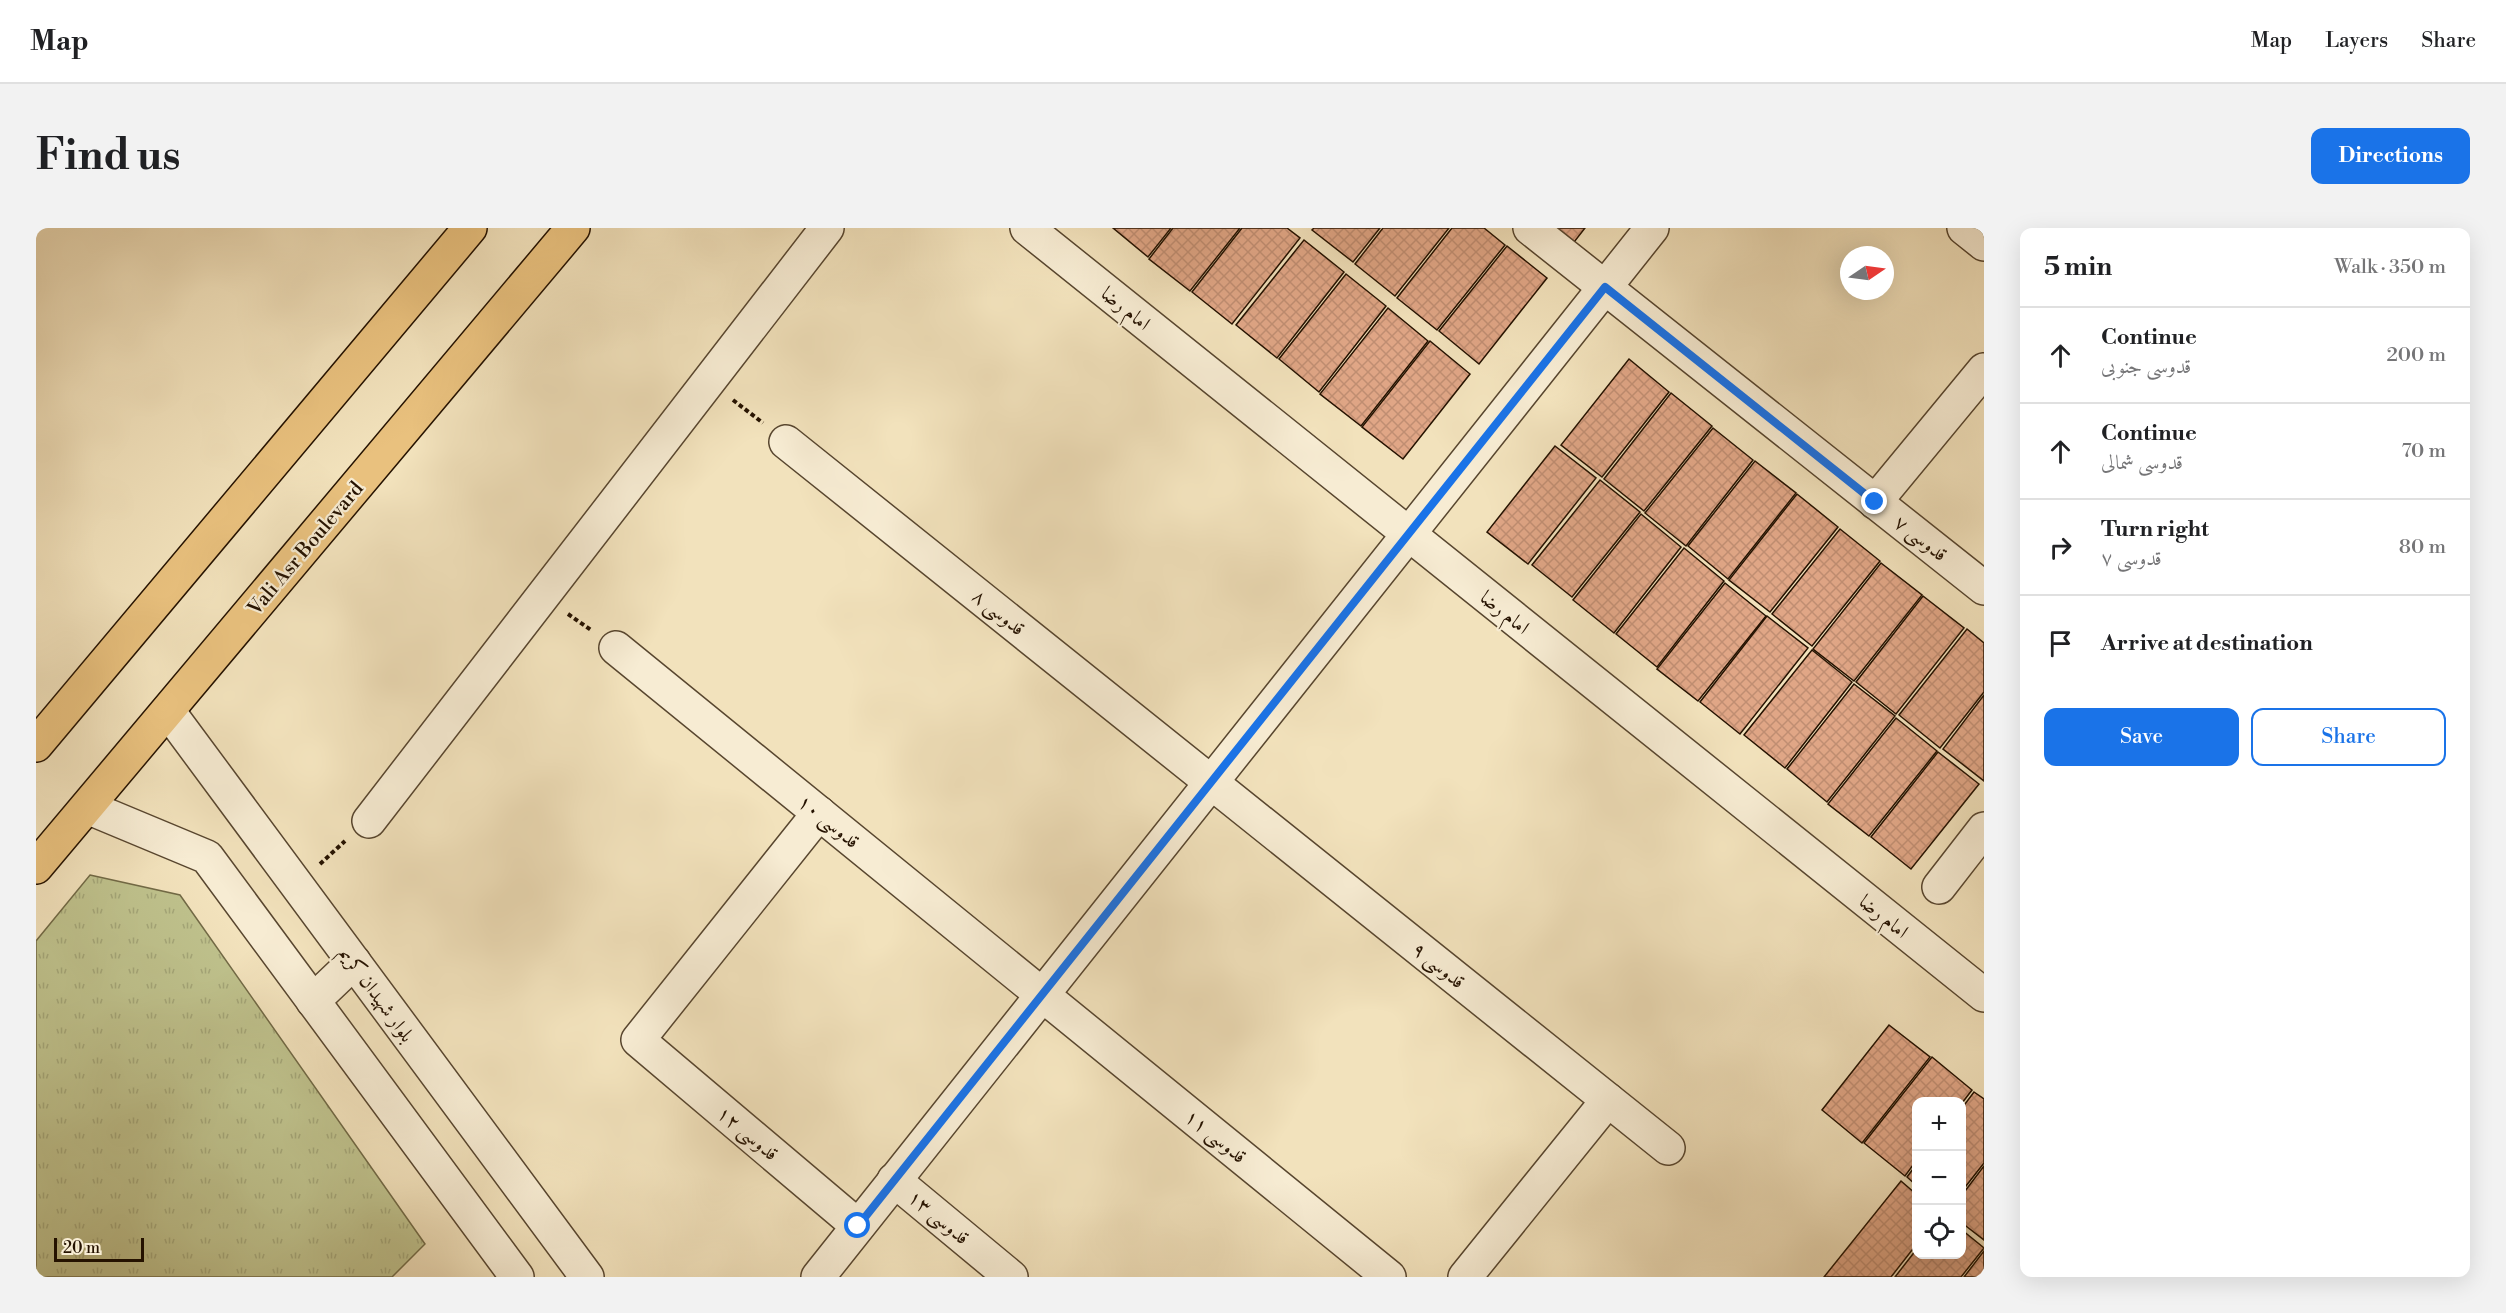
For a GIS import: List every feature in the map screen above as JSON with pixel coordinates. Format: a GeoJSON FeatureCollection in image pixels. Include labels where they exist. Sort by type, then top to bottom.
{"type":"FeatureCollection","features":[{"type":"Feature","properties":{"kind":"main road"},"geometry":{"type":"LineString","coordinates":[[36,745],[470,228]]}},
{"type":"Feature","properties":{"kind":"main road","name":"Vali Asr Boulevard"},"geometry":{"type":"LineString","coordinates":[[36,867],[573,228]]}},
{"type":"Feature","properties":{"kind":"street"},"geometry":{"type":"LineString","coordinates":[[369,821],[827,228]]}},
{"type":"Feature","properties":{"kind":"street","name":"امام رضا"},"geometry":{"type":"LineString","coordinates":[[1027,228],[1984,995]]}},
{"type":"Feature","properties":{"kind":"street","name":"قدوسی ۷"},"geometry":{"type":"LineString","coordinates":[[1530,228],[1984,588]]}},
{"type":"Feature","properties":{"kind":"street"},"geometry":{"type":"LineString","coordinates":[[818,1277],[1652,228]]}},
{"type":"Feature","properties":{"kind":"street"},"geometry":{"type":"LineString","coordinates":[[1964,228],[1984,244]]}},
{"type":"Feature","properties":{"kind":"street"},"geometry":{"type":"LineString","coordinates":[[1875,502],[1984,370]]}},
{"type":"Feature","properties":{"kind":"street","name":"قدوسی ۸"},"geometry":{"type":"LineString","coordinates":[[786,442],[1211,782]]}},
{"type":"Feature","properties":{"kind":"street","name":"قدوسی ۱۰"},"geometry":{"type":"LineString","coordinates":[[616,648],[1043,994]]}},
{"type":"Feature","properties":{"kind":"street","name":"بلوار شهیدان کریم"},"geometry":{"type":"LineString","coordinates":[[168,711],[587,1277]]}},
{"type":"Feature","properties":{"kind":"street","name":"قدوسی ۹"},"geometry":{"type":"LineString","coordinates":[[1211,782],[1668,1148]]}},
{"type":"Feature","properties":{"kind":"street"},"geometry":{"type":"LineString","coordinates":[[87,807],[207,858],[518,1277]]}},
{"type":"Feature","properties":{"kind":"street","name":"قدوسی ۱۲"},"geometry":{"type":"LineString","coordinates":[[819,813],[638,1040],[858,1226]]}},
{"type":"Feature","properties":{"kind":"street"},"geometry":{"type":"LineString","coordinates":[[1939,887],[1984,830]]}},
{"type":"Feature","properties":{"kind":"street"},"geometry":{"type":"LineString","coordinates":[[313,1002],[354,962]]}},
{"type":"Feature","properties":{"kind":"street","name":"قدوسی ۱۱"},"geometry":{"type":"LineString","coordinates":[[1043,994],[1389,1277]]}},
{"type":"Feature","properties":{"kind":"street"},"geometry":{"type":"LineString","coordinates":[[1465,1277],[1608,1100]]}},
{"type":"Feature","properties":{"kind":"street","name":"قدوسی ۱۳"},"geometry":{"type":"LineString","coordinates":[[894,1180],[1011,1277]]}},
{"type":"Feature","properties":{"kind":"path"},"geometry":{"type":"LineString","coordinates":[[709,381],[786,442]]}},
{"type":"Feature","properties":{"kind":"path"},"geometry":{"type":"LineString","coordinates":[[543,596],[616,648]]}},
{"type":"Feature","properties":{"kind":"path"},"geometry":{"type":"LineString","coordinates":[[297,885],[369,821]]}},
{"type":"Feature","properties":{"kind":"green space"},"geometry":{"type":"Polygon","coordinates":[[[90,875],[180,895],[425,1244],[392,1277],[36,1277],[36,941],[90,875]]]}},
{"type":"Feature","properties":{"kind":"building"},"geometry":{"type":"Polygon","coordinates":[[[1113,228],[1171,228],[1148,257],[1113,228]]]}},
{"type":"Feature","properties":{"kind":"building"},"geometry":{"type":"Polygon","coordinates":[[[1173,228],[1240,228],[1190,291],[1149,259],[1173,228]]]}},
{"type":"Feature","properties":{"kind":"building"},"geometry":{"type":"Polygon","coordinates":[[[1242,228],[1287,228],[1300,238],[1232,324],[1192,292],[1242,228]]]}},
{"type":"Feature","properties":{"kind":"building"},"geometry":{"type":"Polygon","coordinates":[[[1314,228],[1380,228],[1353,262],[1312,230],[1314,228]]]}},
{"type":"Feature","properties":{"kind":"building"},"geometry":{"type":"Polygon","coordinates":[[[1383,228],[1449,228],[1395,296],[1355,264],[1383,228]]]}},
{"type":"Feature","properties":{"kind":"building"},"geometry":{"type":"Polygon","coordinates":[[[1452,228],[1484,228],[1505,245],[1437,330],[1397,298],[1452,228]]]}},
{"type":"Feature","properties":{"kind":"building"},"geometry":{"type":"Polygon","coordinates":[[[1549,228],[1585,228],[1571,246],[1549,228]]]}},
{"type":"Feature","properties":{"kind":"building"},"geometry":{"type":"Polygon","coordinates":[[[1304,240],[1344,272],[1277,358],[1236,325],[1304,240]]]}},
{"type":"Feature","properties":{"kind":"building"},"geometry":{"type":"Polygon","coordinates":[[[1507,246],[1547,278],[1479,364],[1439,331],[1507,246]]]}},
{"type":"Feature","properties":{"kind":"building"},"geometry":{"type":"Polygon","coordinates":[[[1346,274],[1386,306],[1319,392],[1279,359],[1346,274]]]}},
{"type":"Feature","properties":{"kind":"building"},"geometry":{"type":"Polygon","coordinates":[[[1388,308],[1428,341],[1361,426],[1320,394],[1388,308]]]}},
{"type":"Feature","properties":{"kind":"building"},"geometry":{"type":"Polygon","coordinates":[[[1430,341],[1470,374],[1403,459],[1362,427],[1430,341]]]}},
{"type":"Feature","properties":{"kind":"building"},"geometry":{"type":"Polygon","coordinates":[[[1629,359],[1669,392],[1602,477],[1561,445],[1629,359]]]}},
{"type":"Feature","properties":{"kind":"building"},"geometry":{"type":"Polygon","coordinates":[[[1671,393],[1712,426],[1644,511],[1604,479],[1671,393]]]}},
{"type":"Feature","properties":{"kind":"building"},"geometry":{"type":"Polygon","coordinates":[[[1713,428],[1753,460],[1686,546],[1645,513],[1713,428]]]}},
{"type":"Feature","properties":{"kind":"building"},"geometry":{"type":"Polygon","coordinates":[[[1555,446],[1596,478],[1528,564],[1487,532],[1555,446]]]}},
{"type":"Feature","properties":{"kind":"building"},"geometry":{"type":"Polygon","coordinates":[[[1755,461],[1796,493],[1728,579],[1688,546],[1755,461]]]}},
{"type":"Feature","properties":{"kind":"building"},"geometry":{"type":"Polygon","coordinates":[[[1600,480],[1640,512],[1572,597],[1532,565],[1600,480]]]}},
{"type":"Feature","properties":{"kind":"building"},"geometry":{"type":"Polygon","coordinates":[[[1797,494],[1838,527],[1770,612],[1729,580],[1797,494]]]}},
{"type":"Feature","properties":{"kind":"building"},"geometry":{"type":"Polygon","coordinates":[[[1641,514],[1681,547],[1614,633],[1573,600],[1641,514]]]}},
{"type":"Feature","properties":{"kind":"building"},"geometry":{"type":"Polygon","coordinates":[[[1840,529],[1880,561],[1812,646],[1772,614],[1840,529]]]}},
{"type":"Feature","properties":{"kind":"building"},"geometry":{"type":"Polygon","coordinates":[[[1684,548],[1724,581],[1657,667],[1616,634],[1684,548]]]}},
{"type":"Feature","properties":{"kind":"building"},"geometry":{"type":"Polygon","coordinates":[[[1881,563],[1922,595],[1854,681],[1813,649],[1881,563]]]}},
{"type":"Feature","properties":{"kind":"building"},"geometry":{"type":"Polygon","coordinates":[[[1725,583],[1766,616],[1698,701],[1657,669],[1725,583]]]}},
{"type":"Feature","properties":{"kind":"building"},"geometry":{"type":"Polygon","coordinates":[[[1923,596],[1964,628],[1896,714],[1856,682],[1923,596]]]}},
{"type":"Feature","properties":{"kind":"building"},"geometry":{"type":"Polygon","coordinates":[[[1767,616],[1808,648],[1740,734],[1700,702],[1767,616]]]}},
{"type":"Feature","properties":{"kind":"building"},"geometry":{"type":"Polygon","coordinates":[[[1967,629],[1984,643],[1984,692],[1940,748],[1899,715],[1967,629]]]}},
{"type":"Feature","properties":{"kind":"building"},"geometry":{"type":"Polygon","coordinates":[[[1812,650],[1852,682],[1785,768],[1744,735],[1812,650]]]}},
{"type":"Feature","properties":{"kind":"building"},"geometry":{"type":"Polygon","coordinates":[[[1854,684],[1895,716],[1827,802],[1787,769],[1854,684]]]}},
{"type":"Feature","properties":{"kind":"building"},"geometry":{"type":"Polygon","coordinates":[[[1984,695],[1984,781],[1943,749],[1984,695]]]}},
{"type":"Feature","properties":{"kind":"building"},"geometry":{"type":"Polygon","coordinates":[[[1896,718],[1937,751],[1869,836],[1828,804],[1896,718]]]}},
{"type":"Feature","properties":{"kind":"building"},"geometry":{"type":"Polygon","coordinates":[[[1938,752],[1979,784],[1911,869],[1871,837],[1938,752]]]}},
{"type":"Feature","properties":{"kind":"building"},"geometry":{"type":"Polygon","coordinates":[[[1889,1025],[1930,1057],[1862,1143],[1822,1110],[1889,1025]]]}},
{"type":"Feature","properties":{"kind":"building"},"geometry":{"type":"Polygon","coordinates":[[[1932,1057],[1972,1090],[1966,1098],[1912,1097],[1912,1166],[1905,1176],[1864,1143],[1932,1057]]]}},
{"type":"Feature","properties":{"kind":"building"},"geometry":{"type":"Polygon","coordinates":[[[1974,1092],[1984,1099],[1984,1163],[1966,1186],[1966,1151],[1966,1103],[1974,1092]]]}},
{"type":"Feature","properties":{"kind":"building"},"geometry":{"type":"Polygon","coordinates":[[[1984,1166],[1984,1240],[1966,1226],[1966,1190],[1984,1166]]]}},
{"type":"Feature","properties":{"kind":"building"},"geometry":{"type":"Polygon","coordinates":[[[1912,1170],[1912,1181],[1907,1177],[1912,1170]]]}},
{"type":"Feature","properties":{"kind":"building"},"geometry":{"type":"Polygon","coordinates":[[[1901,1181],[1912,1191],[1912,1250],[1891,1277],[1824,1277],[1901,1181]]]}},
{"type":"Feature","properties":{"kind":"building"},"geometry":{"type":"Polygon","coordinates":[[[1966,1233],[1984,1248],[1961,1277],[1895,1277],[1912,1255],[1912,1259],[1966,1259],[1966,1233]]]}},
{"type":"Feature","properties":{"kind":"building"},"geometry":{"type":"Polygon","coordinates":[[[1984,1251],[1984,1277],[1964,1277],[1984,1251]]]}},
{"type":"Feature","properties":{"kind":"route"},"geometry":{"type":"LineString","coordinates":[[858,1226],[1605,287],[1875,502]]}}]}
